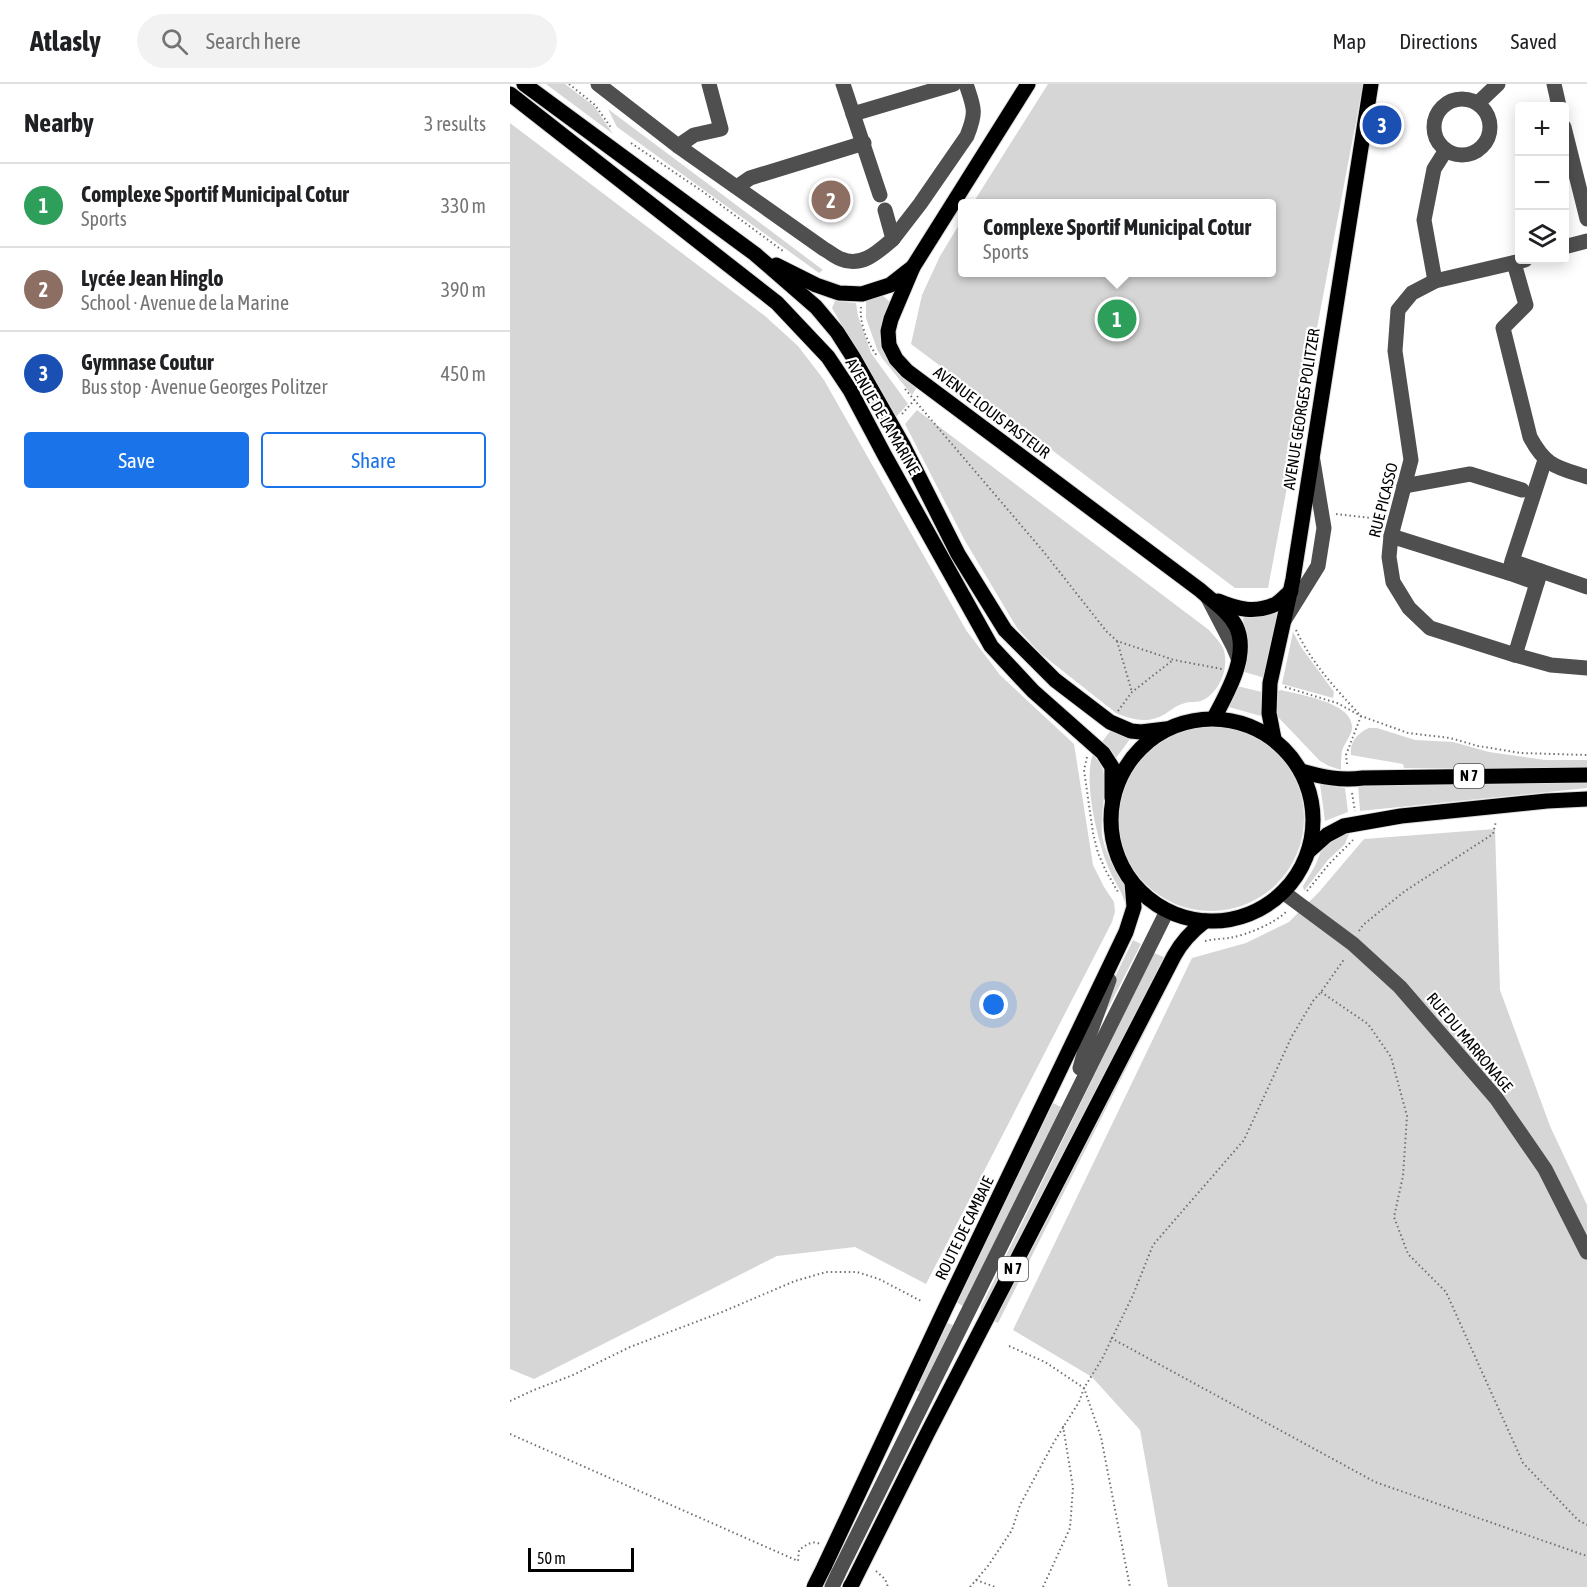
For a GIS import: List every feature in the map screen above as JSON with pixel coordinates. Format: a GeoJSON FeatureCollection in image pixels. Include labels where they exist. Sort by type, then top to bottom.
{"type":"FeatureCollection","features":[{"type":"Feature","properties":{"kind":"main road","name":"AVENUE DE LA MARINE"},"geometry":{"type":"LineString","coordinates":[[524,84],[755,254],[816,307],[837,332],[853,357],[892,426],[958,554],[1005,630],[1055,680],[1110,722],[1131,731],[1166,729]]}},
{"type":"Feature","properties":{"kind":"main road","name":"AVENUE LOUIS PASTEUR"},"geometry":{"type":"LineString","coordinates":[[1028,84],[913,267],[891,319],[888,331],[889,345],[896,359],[907,371],[1207,596],[1226,613],[1235,625],[1239,636],[1237,666],[1232,683],[1214,718]]}},
{"type":"Feature","properties":{"kind":"main road","name":"AVENUE GEORGES POLITZER"},"geometry":{"type":"LineString","coordinates":[[1274,739],[1269,713],[1270,683],[1291,591],[1371,84]]}},
{"type":"Feature","properties":{"kind":"main road","name":"AVENUE DE LA MARINE"},"geometry":{"type":"LineString","coordinates":[[510,94],[777,303],[828,357],[850,390],[991,646],[1033,691],[1103,753],[1112,767],[1112,798]]}},
{"type":"Feature","properties":{"kind":"main road"},"geometry":{"type":"LineString","coordinates":[[755,254],[816,285],[839,293],[862,294],[890,285],[913,267]]}},
{"type":"Feature","properties":{"kind":"main road"},"geometry":{"type":"LineString","coordinates":[[1207,596],[1238,609],[1257,610],[1276,604],[1291,591]]}},
{"type":"Feature","properties":{"kind":"main road"},"geometry":{"type":"LineString","coordinates":[[1214,718],[1235,721],[1255,728],[1274,739],[1301,771],[1308,786],[1314,819],[1309,852],[1298,874],[1283,892],[1260,909],[1233,919],[1205,921],[1185,918],[1167,911],[1148,898],[1132,882],[1117,856],[1110,827],[1112,798],[1123,770],[1141,746],[1166,729],[1189,721],[1214,718]]}},
{"type":"Feature","properties":{"kind":"main road","name":"N 7"},"geometry":{"type":"LineString","coordinates":[[1301,771],[1328,778],[1350,779],[1587,775]]}},
{"type":"Feature","properties":{"kind":"main road","name":"N 7"},"geometry":{"type":"LineString","coordinates":[[1309,852],[1327,836],[1344,826],[1412,815],[1587,799]]}},
{"type":"Feature","properties":{"kind":"main road","name":"ROUTE DE CAMBAIE"},"geometry":{"type":"LineString","coordinates":[[814,1587],[1126,932],[1134,907],[1132,882]]}},
{"type":"Feature","properties":{"kind":"main road","name":"N 7"},"geometry":{"type":"LineString","coordinates":[[851,1584],[1179,946],[1205,921]]}},
{"type":"Feature","properties":{"kind":"street"},"geometry":{"type":"LineString","coordinates":[[598,84],[678,146],[824,249],[842,260],[851,262],[864,261],[894,238],[967,136],[974,111],[966,84]]}},
{"type":"Feature","properties":{"kind":"street"},"geometry":{"type":"LineString","coordinates":[[678,146],[694,135],[721,129],[709,84]]}},
{"type":"Feature","properties":{"kind":"street"},"geometry":{"type":"LineString","coordinates":[[843,84],[894,238]]}},
{"type":"Feature","properties":{"kind":"street"},"geometry":{"type":"LineString","coordinates":[[853,114],[954,84]]}},
{"type":"Feature","properties":{"kind":"street"},"geometry":{"type":"LineString","coordinates":[[1478,103],[1498,84]]}},
{"type":"Feature","properties":{"kind":"street"},"geometry":{"type":"LineString","coordinates":[[1554,84],[1558,102]]}},
{"type":"Feature","properties":{"kind":"street"},"geometry":{"type":"LineString","coordinates":[[1468,99],[1478,103],[1489,117],[1491,125],[1486,142],[1480,149],[1463,155],[1446,150],[1435,135],[1436,115],[1449,101],[1468,99]]}},
{"type":"Feature","properties":{"kind":"street"},"geometry":{"type":"LineString","coordinates":[[737,187],[750,178],[864,143]]}},
{"type":"Feature","properties":{"kind":"street"},"geometry":{"type":"LineString","coordinates":[[1569,147],[1587,219]]}},
{"type":"Feature","properties":{"kind":"street"},"geometry":{"type":"LineString","coordinates":[[1435,281],[1424,220],[1434,169],[1446,150]]}},
{"type":"Feature","properties":{"kind":"street"},"geometry":{"type":"LineString","coordinates":[[1569,246],[1587,241]]}},
{"type":"Feature","properties":{"kind":"street","name":"RUE PICASSO"},"geometry":{"type":"LineString","coordinates":[[1515,262],[1435,281],[1412,293],[1398,310],[1395,351],[1411,460],[1391,536],[1389,558],[1393,582],[1409,608],[1430,628],[1551,665],[1587,668]]}},
{"type":"Feature","properties":{"kind":"street"},"geometry":{"type":"LineString","coordinates":[[1520,264],[1526,305],[1503,328],[1530,437],[1545,460],[1563,469],[1586,471]]}},
{"type":"Feature","properties":{"kind":"street"},"geometry":{"type":"LineString","coordinates":[[1284,621],[1318,566],[1324,528],[1312,455]]}},
{"type":"Feature","properties":{"kind":"street"},"geometry":{"type":"LineString","coordinates":[[1510,567],[1545,460]]}},
{"type":"Feature","properties":{"kind":"street"},"geometry":{"type":"LineString","coordinates":[[1404,486],[1470,474],[1522,490]]}},
{"type":"Feature","properties":{"kind":"street"},"geometry":{"type":"LineString","coordinates":[[1391,536],[1510,567],[1539,577],[1587,587]]}},
{"type":"Feature","properties":{"kind":"street"},"geometry":{"type":"LineString","coordinates":[[1515,655],[1539,577]]}},
{"type":"Feature","properties":{"kind":"street","name":"RUE DU MARRONAGE"},"geometry":{"type":"LineString","coordinates":[[1283,892],[1353,944],[1400,987],[1496,1098],[1545,1169],[1587,1252]]}},
{"type":"Feature","properties":{"kind":"street"},"geometry":{"type":"LineString","coordinates":[[835,1581],[1167,911]]}},
{"type":"Feature","properties":{"kind":"street"},"geometry":{"type":"LineString","coordinates":[[1071,1103],[1090,1033],[1126,932]]}},
{"type":"Feature","properties":{"kind":"path"},"geometry":{"type":"LineString","coordinates":[[569,84],[595,105],[614,131]]}},
{"type":"Feature","properties":{"kind":"path"},"geometry":{"type":"LineString","coordinates":[[623,138],[702,191],[786,254]]}},
{"type":"Feature","properties":{"kind":"path"},"geometry":{"type":"LineString","coordinates":[[862,301],[860,316],[872,350],[879,359]]}},
{"type":"Feature","properties":{"kind":"path"},"geometry":{"type":"LineString","coordinates":[[900,384],[1043,552],[1092,615],[1117,641],[1174,660],[1237,666]]}},
{"type":"Feature","properties":{"kind":"path"},"geometry":{"type":"LineString","coordinates":[[892,426],[925,385]]}},
{"type":"Feature","properties":{"kind":"path"},"geometry":{"type":"LineString","coordinates":[[1321,512],[1395,520]]}},
{"type":"Feature","properties":{"kind":"path"},"geometry":{"type":"LineString","coordinates":[[1117,641],[1132,692]]}},
{"type":"Feature","properties":{"kind":"path"},"geometry":{"type":"LineString","coordinates":[[1116,713],[1132,692],[1174,660]]}},
{"type":"Feature","properties":{"kind":"path"},"geometry":{"type":"LineString","coordinates":[[1270,683],[1337,703],[1361,716],[1408,733],[1450,738],[1478,746],[1521,753],[1587,755]]}},
{"type":"Feature","properties":{"kind":"path"},"geometry":{"type":"LineString","coordinates":[[1304,894],[1353,840],[1356,832],[1346,755],[1361,716]]}},
{"type":"Feature","properties":{"kind":"path"},"geometry":{"type":"LineString","coordinates":[[1089,751],[1084,770],[1093,833],[1098,853],[1119,893]]}},
{"type":"Feature","properties":{"kind":"path"},"geometry":{"type":"LineString","coordinates":[[970,1587],[988,1566],[1012,1530],[1020,1504],[1102,1359],[1153,1245],[1244,1140],[1292,1036],[1313,1001],[1346,956],[1363,924],[1405,891],[1493,834],[1497,815]]}},
{"type":"Feature","properties":{"kind":"path"},"geometry":{"type":"LineString","coordinates":[[1197,943],[1230,938],[1257,929],[1280,917]]}},
{"type":"Feature","properties":{"kind":"path"},"geometry":{"type":"LineString","coordinates":[[1321,992],[1368,1024],[1391,1057],[1407,1116],[1403,1176],[1394,1217],[1408,1254],[1446,1292],[1523,1463],[1578,1520],[1587,1525]]}},
{"type":"Feature","properties":{"kind":"path"},"geometry":{"type":"LineString","coordinates":[[510,1401],[573,1375],[630,1347],[795,1281],[826,1272],[857,1272],[879,1279],[921,1301]]}},
{"type":"Feature","properties":{"kind":"path"},"geometry":{"type":"LineString","coordinates":[[1111,1338],[1375,1482],[1587,1556]]}},
{"type":"Feature","properties":{"kind":"path"},"geometry":{"type":"LineString","coordinates":[[1009,1346],[1045,1362],[1084,1388],[1101,1437],[1130,1587]]}},
{"type":"Feature","properties":{"kind":"path"},"geometry":{"type":"LineString","coordinates":[[1043,1587],[1070,1528],[1073,1487],[1063,1426]]}},
{"type":"Feature","properties":{"kind":"path"},"geometry":{"type":"LineString","coordinates":[[510,1434],[798,1561],[800,1550],[807,1544],[816,1542],[823,1545]]}},
{"type":"Feature","properties":{"kind":"path"},"geometry":{"type":"LineString","coordinates":[[869,1568],[885,1579],[888,1587]]}},
{"type":"Feature","properties":{"kind":"path"},"geometry":{"type":"LineString","coordinates":[[976,1580],[995,1587]]}},
{"type":"Feature","properties":{"kind":"shaded area"},"geometry":{"type":"Polygon","coordinates":[[[546,84],[565,84],[594,106],[613,134],[546,84]]]}},
{"type":"Feature","properties":{"kind":"shaded area"},"geometry":{"type":"Polygon","coordinates":[[[1048,84],[1363,84],[1268,588],[1235,588],[911,344],[922,295],[940,256],[958,227],[958,277],[1276,277],[1276,199],[976,199],[1048,84]]]}},
{"type":"Feature","properties":{"kind":"shaded area"},"geometry":{"type":"Polygon","coordinates":[[[608,109],[823,270],[819,273],[617,127],[608,109]]]}},
{"type":"Feature","properties":{"kind":"shaded area"},"geometry":{"type":"Polygon","coordinates":[[[510,123],[765,316],[798,346],[824,380],[966,630],[1000,675],[1074,744],[1093,865],[1114,902],[1115,912],[1112,922],[926,1284],[855,1247],[777,1256],[534,1379],[510,1369],[510,123]]]}},
{"type":"Feature","properties":{"kind":"shaded area"},"geometry":{"type":"Polygon","coordinates":[[[881,294],[890,302],[884,319],[917,387],[912,395],[882,358],[866,318],[866,299],[881,294]]]}},
{"type":"Feature","properties":{"kind":"shaded area"},"geometry":{"type":"Polygon","coordinates":[[[835,301],[856,303],[858,316],[871,353],[908,404],[895,418],[832,308],[835,301]]]}},
{"type":"Feature","properties":{"kind":"shaded area"},"geometry":{"type":"Polygon","coordinates":[[[917,410],[1209,630],[1222,646],[1225,655],[1222,678],[1214,691],[1203,700],[1187,702],[1153,719],[1128,718],[1116,713],[1040,653],[1017,628],[964,539],[905,424],[917,410]]]}},
{"type":"Feature","properties":{"kind":"shaded area"},"geometry":{"type":"Polygon","coordinates":[[[1275,612],[1280,616],[1265,678],[1241,671],[1247,640],[1243,619],[1245,615],[1264,616],[1275,612]]]}},
{"type":"Feature","properties":{"kind":"shaded area"},"geometry":{"type":"Polygon","coordinates":[[[1293,632],[1301,647],[1334,692],[1333,698],[1282,684],[1293,632]]]}},
{"type":"Feature","properties":{"kind":"shaded area"},"geometry":{"type":"Polygon","coordinates":[[[1237,686],[1262,692],[1261,716],[1225,706],[1237,686]]]}},
{"type":"Feature","properties":{"kind":"shaded area"},"geometry":{"type":"Polygon","coordinates":[[[1281,690],[1334,705],[1349,718],[1352,729],[1342,751],[1341,770],[1320,761],[1278,717],[1277,691],[1281,690]]]}},
{"type":"Feature","properties":{"kind":"shaded area"},"geometry":{"type":"Polygon","coordinates":[[[1220,725],[1247,732],[1263,740],[1277,752],[1289,766],[1297,782],[1303,800],[1303,836],[1297,854],[1289,870],[1277,884],[1263,896],[1247,904],[1229,910],[1202,911],[1175,904],[1159,896],[1133,870],[1119,836],[1118,809],[1125,782],[1133,766],[1159,740],[1193,726],[1220,725]]]}},
{"type":"Feature","properties":{"kind":"shaded area"},"geometry":{"type":"Polygon","coordinates":[[[1369,728],[1377,728],[1415,740],[1453,742],[1489,752],[1545,760],[1587,760],[1587,768],[1404,768],[1403,764],[1351,755],[1351,746],[1355,738],[1369,728]]]}},
{"type":"Feature","properties":{"kind":"shaded area"},"geometry":{"type":"Polygon","coordinates":[[[1111,730],[1130,739],[1116,758],[1102,742],[1111,730]]]}},
{"type":"Feature","properties":{"kind":"shaded area"},"geometry":{"type":"Polygon","coordinates":[[[1093,754],[1101,765],[1103,773],[1103,840],[1111,862],[1130,895],[1126,907],[1107,864],[1092,809],[1090,765],[1093,754]]]}},
{"type":"Feature","properties":{"kind":"shaded area"},"geometry":{"type":"Polygon","coordinates":[[[1587,779],[1587,788],[1360,811],[1358,785],[1587,779]]]}},
{"type":"Feature","properties":{"kind":"shaded area"},"geometry":{"type":"Polygon","coordinates":[[[1320,784],[1345,788],[1348,812],[1325,821],[1320,784]]]}},
{"type":"Feature","properties":{"kind":"shaded area"},"geometry":{"type":"Polygon","coordinates":[[[1495,829],[1500,990],[1550,1126],[1587,1205],[1587,1587],[1168,1587],[1140,1430],[1092,1377],[1013,1330],[1192,958],[1246,943],[1289,922],[1319,892],[1364,839],[1495,829]]]}},
{"type":"Feature","properties":{"kind":"shaded area"},"geometry":{"type":"Polygon","coordinates":[[[1350,831],[1345,844],[1328,860],[1304,891],[1303,886],[1323,846],[1350,831]]]}},
{"type":"Feature","properties":{"kind":"shaded area"},"geometry":{"type":"Polygon","coordinates":[[[1133,940],[1141,944],[1095,1034],[1113,981],[1133,940]]]}},
{"type":"Feature","properties":{"kind":"shaded area"},"geometry":{"type":"Polygon","coordinates":[[[1154,953],[1164,957],[1084,1118],[985,1309],[981,1312],[981,1307],[1154,953]]]}},
{"type":"Feature","properties":{"kind":"shaded area"},"geometry":{"type":"Polygon","coordinates":[[[1175,962],[1179,964],[998,1323],[994,1321],[1047,1220],[1175,962]]]}},
{"type":"Feature","properties":{"kind":"shaded area"},"geometry":{"type":"Polygon","coordinates":[[[1053,1103],[1061,1107],[963,1306],[954,1301],[1053,1103]]]}},
{"type":"Feature","properties":{"kind":"shaded area"},"geometry":{"type":"Polygon","coordinates":[[[944,1322],[953,1325],[920,1392],[915,1390],[944,1322]]]}},
{"type":"Feature","properties":{"kind":"place","name":"Gymnase Coutur"},"geometry":{"type":"Point","coordinates":[1382,125]}},
{"type":"Feature","properties":{"kind":"place","name":"Lycée Jean Hinglo"},"geometry":{"type":"Point","coordinates":[831,200]}},
{"type":"Feature","properties":{"kind":"place","name":"Complexe Sportif Municipal Cotur"},"geometry":{"type":"Point","coordinates":[1117,319]}}]}
